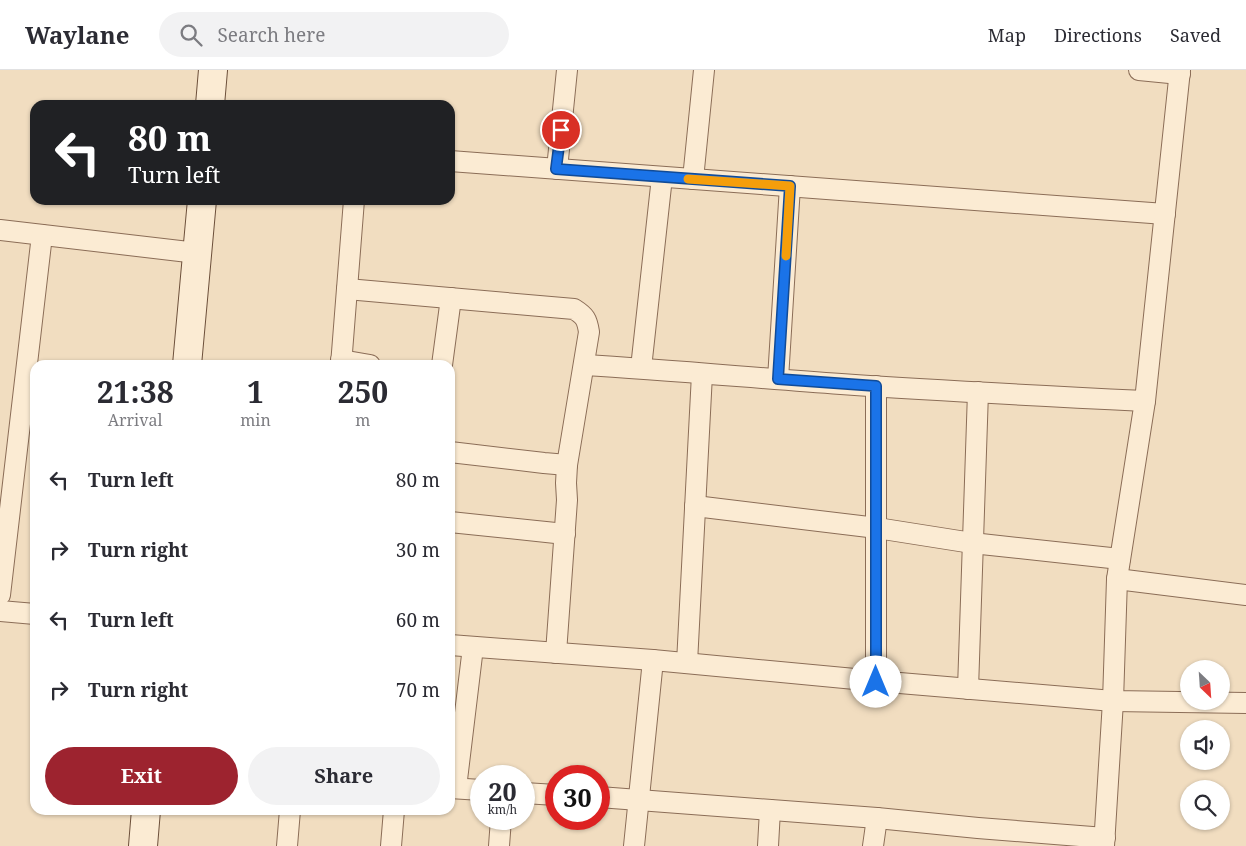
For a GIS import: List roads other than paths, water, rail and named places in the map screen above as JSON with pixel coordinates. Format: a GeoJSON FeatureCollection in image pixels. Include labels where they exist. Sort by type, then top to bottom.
{"type":"FeatureCollection","features":[{"type":"Feature","properties":{"kind":"street"},"geometry":{"type":"LineString","coordinates":[[210,100],[213,70]]}},
{"type":"Feature","properties":{"kind":"street"},"geometry":{"type":"LineString","coordinates":[[556,169],[567,70]]}},
{"type":"Feature","properties":{"kind":"street"},"geometry":{"type":"LineString","coordinates":[[693,179],[704,70]]}},
{"type":"Feature","properties":{"kind":"street"},"geometry":{"type":"LineString","coordinates":[[610,798],[877,818],[978,837],[1104,842],[1113,701],[1117,579],[1145,402],[1180,72],[1139,70]]}},
{"type":"Feature","properties":{"kind":"street"},"geometry":{"type":"LineString","coordinates":[[455,161],[1165,214]]}},
{"type":"Feature","properties":{"kind":"street"},"geometry":{"type":"LineString","coordinates":[[642,368],[662,177]]}},
{"type":"Feature","properties":{"kind":"street"},"geometry":{"type":"LineString","coordinates":[[778,379],[790,186]]}},
{"type":"Feature","properties":{"kind":"street"},"geometry":{"type":"LineString","coordinates":[[187,360],[202,205]]}},
{"type":"Feature","properties":{"kind":"street"},"geometry":{"type":"LineString","coordinates":[[341,360],[354,205]]}},
{"type":"Feature","properties":{"kind":"street"},"geometry":{"type":"LineString","coordinates":[[0,230],[197,253]]}},
{"type":"Feature","properties":{"kind":"street"},"geometry":{"type":"LineString","coordinates":[[0,595],[42,235]]}},
{"type":"Feature","properties":{"kind":"street"},"geometry":{"type":"LineString","coordinates":[[347,289],[574,309],[583,314],[588,322],[589,332],[566,483],[567,500],[556,653]]}},
{"type":"Feature","properties":{"kind":"street"},"geometry":{"type":"LineString","coordinates":[[443,360],[451,298]]}},
{"type":"Feature","properties":{"kind":"street"},"geometry":{"type":"LineString","coordinates":[[584,365],[876,386],[1145,402]]}},
{"type":"Feature","properties":{"kind":"street"},"geometry":{"type":"LineString","coordinates":[[687,663],[702,374]]}},
{"type":"Feature","properties":{"kind":"street"},"geometry":{"type":"LineString","coordinates":[[876,386],[876,682]]}},
{"type":"Feature","properties":{"kind":"street"},"geometry":{"type":"LineString","coordinates":[[968,689],[978,392]]}},
{"type":"Feature","properties":{"kind":"street"},"geometry":{"type":"LineString","coordinates":[[455,453],[544,464],[568,465]]}},
{"type":"Feature","properties":{"kind":"street"},"geometry":{"type":"LineString","coordinates":[[695,506],[877,528],[972,543],[1120,559]]}},
{"type":"Feature","properties":{"kind":"street"},"geometry":{"type":"LineString","coordinates":[[455,523],[565,534]]}},
{"type":"Feature","properties":{"kind":"street"},"geometry":{"type":"LineString","coordinates":[[1117,579],[1246,595]]}},
{"type":"Feature","properties":{"kind":"street"},"geometry":{"type":"LineString","coordinates":[[0,611],[30,614]]}},
{"type":"Feature","properties":{"kind":"street"},"geometry":{"type":"LineString","coordinates":[[455,645],[653,660],[876,682],[1113,701],[1246,704]]}},
{"type":"Feature","properties":{"kind":"street"},"geometry":{"type":"LineString","coordinates":[[455,774],[473,647]]}},
{"type":"Feature","properties":{"kind":"street"},"geometry":{"type":"LineString","coordinates":[[634,846],[653,660]]}},
{"type":"Feature","properties":{"kind":"street"},"geometry":{"type":"LineString","coordinates":[[455,788],[470,789]]}},
{"type":"Feature","properties":{"kind":"street"},"geometry":{"type":"LineString","coordinates":[[768,846],[770,810]]}},
{"type":"Feature","properties":{"kind":"street"},"geometry":{"type":"LineString","coordinates":[[143,846],[146,815]]}},
{"type":"Feature","properties":{"kind":"street"},"geometry":{"type":"LineString","coordinates":[[287,846],[290,815]]}},
{"type":"Feature","properties":{"kind":"street"},"geometry":{"type":"LineString","coordinates":[[391,846],[394,815]]}},
{"type":"Feature","properties":{"kind":"street"},"geometry":{"type":"LineString","coordinates":[[873,846],[877,818]]}},
{"type":"Feature","properties":{"kind":"street"},"geometry":{"type":"LineString","coordinates":[[499,846],[500,830]]}}]}
